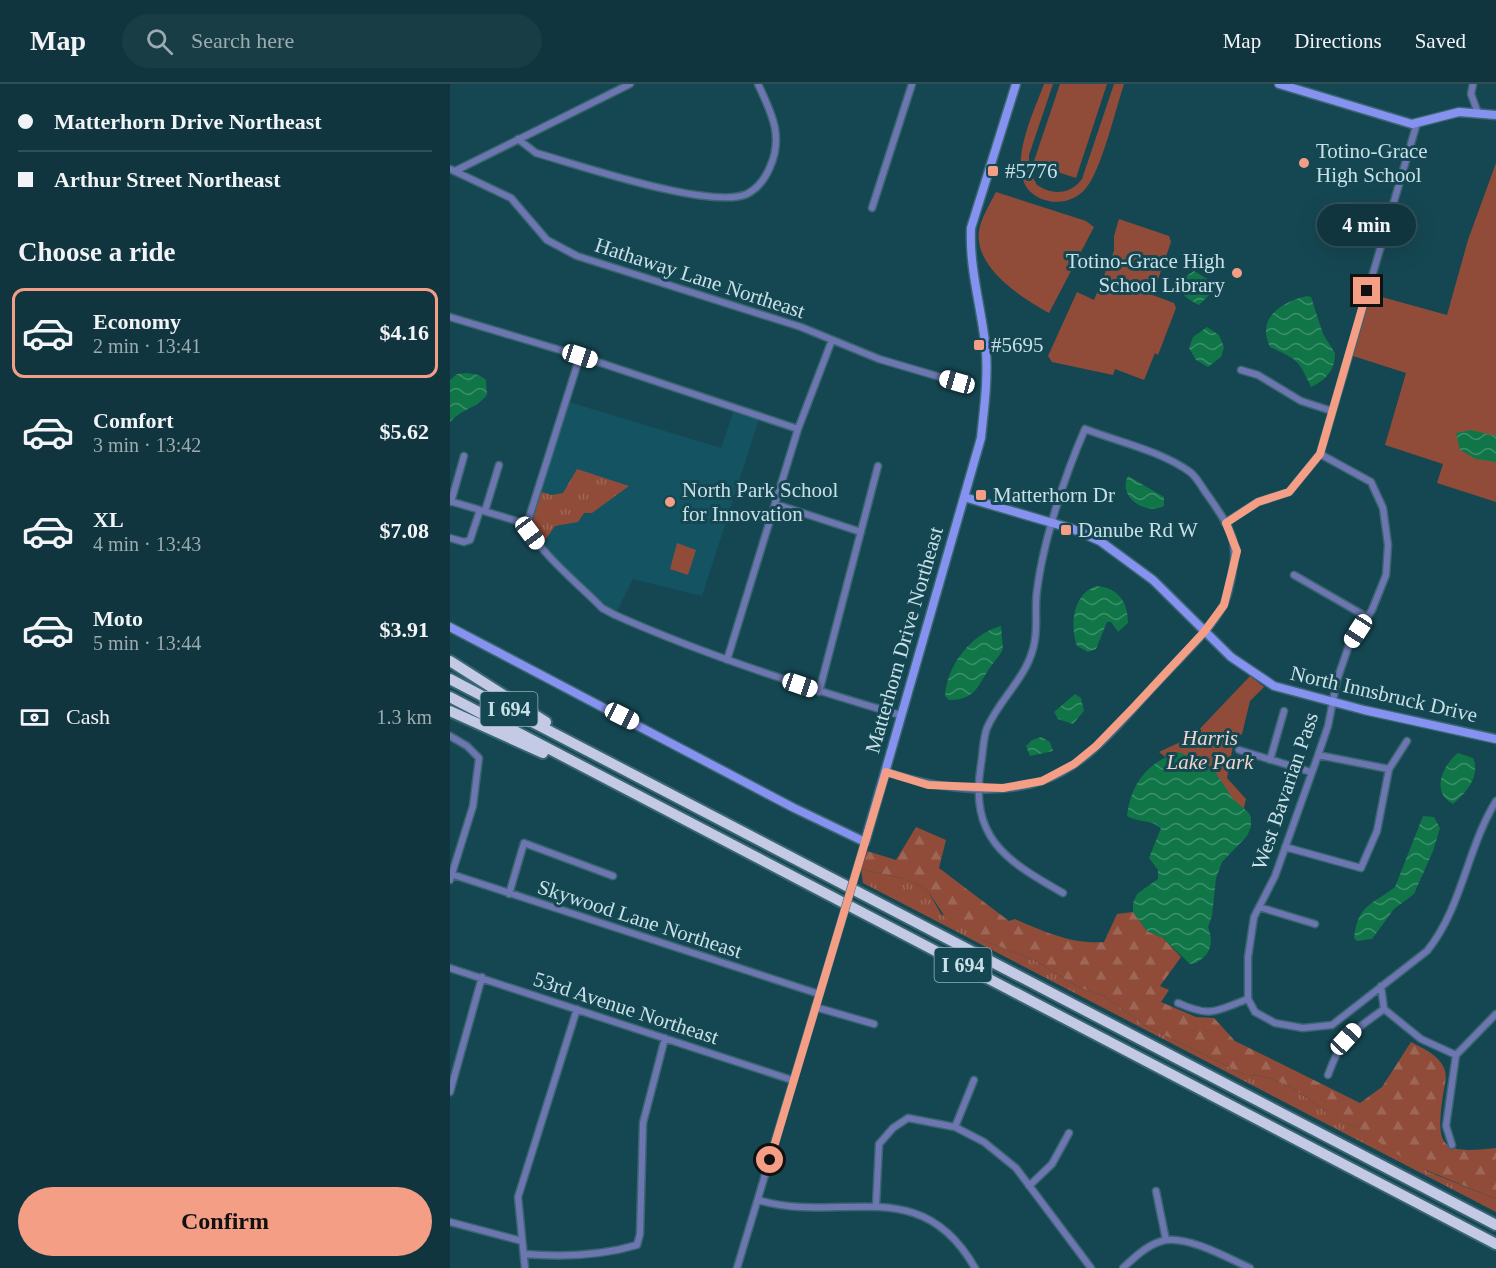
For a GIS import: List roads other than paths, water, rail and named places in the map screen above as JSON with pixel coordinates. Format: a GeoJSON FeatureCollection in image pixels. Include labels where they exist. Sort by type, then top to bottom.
{"type":"FeatureCollection","features":[{"type":"Feature","properties":{"kind":"highway"},"geometry":{"type":"LineString","coordinates":[[450,661],[544,720],[567,739]]}},
{"type":"Feature","properties":{"kind":"highway","name":"I 694"},"geometry":{"type":"LineString","coordinates":[[450,679],[1496,1225]]}},
{"type":"Feature","properties":{"kind":"highway","name":"I 694"},"geometry":{"type":"LineString","coordinates":[[450,697],[1496,1244]]}},
{"type":"Feature","properties":{"kind":"highway"},"geometry":{"type":"LineString","coordinates":[[450,711],[728,842]]}},
{"type":"Feature","properties":{"kind":"street"},"geometry":{"type":"LineString","coordinates":[[453,170],[630,84]]}},
{"type":"Feature","properties":{"kind":"street"},"geometry":{"type":"LineString","coordinates":[[518,139],[536,153],[697,196],[728,198],[746,194],[763,182],[774,158],[777,136],[774,116],[758,84]]}},
{"type":"Feature","properties":{"kind":"street"},"geometry":{"type":"LineString","coordinates":[[872,208],[912,84]]}},
{"type":"Feature","properties":{"kind":"street","name":"Matterhorn Drive Northeast"},"geometry":{"type":"LineString","coordinates":[[737,1268],[792,1080],[866,842],[900,715],[981,438],[986,396],[986,351],[970,253],[971,228],[1016,84]]}},
{"type":"Feature","properties":{"kind":"street"},"geometry":{"type":"LineString","coordinates":[[1279,84],[1381,116],[1417,123],[1459,112],[1496,115]]}},
{"type":"Feature","properties":{"kind":"street"},"geometry":{"type":"LineString","coordinates":[[1473,84],[1471,94],[1478,113]]}},
{"type":"Feature","properties":{"kind":"street"},"geometry":{"type":"LineString","coordinates":[[1226,523],[1258,502],[1289,492],[1320,454],[1417,123]]}},
{"type":"Feature","properties":{"kind":"street","name":"Hathaway Lane Northeast"},"geometry":{"type":"LineString","coordinates":[[453,170],[511,198],[547,240],[577,256],[801,327],[879,359],[957,382]]}},
{"type":"Feature","properties":{"kind":"street"},"geometry":{"type":"LineString","coordinates":[[450,317],[580,356],[798,429]]}},
{"type":"Feature","properties":{"kind":"street"},"geometry":{"type":"LineString","coordinates":[[727,660],[798,429],[832,340]]}},
{"type":"Feature","properties":{"kind":"street"},"geometry":{"type":"LineString","coordinates":[[580,356],[527,524],[529,532],[540,547],[602,608],[675,642],[819,692],[900,715]]}},
{"type":"Feature","properties":{"kind":"street"},"geometry":{"type":"LineString","coordinates":[[1241,370],[1258,375],[1301,401],[1332,411]]}},
{"type":"Feature","properties":{"kind":"street"},"geometry":{"type":"LineString","coordinates":[[886,772],[928,785],[977,788],[1003,788],[1042,781],[1074,764],[1096,746],[1204,632],[1224,605],[1237,551],[1226,523],[1192,474],[1173,463],[1085,429],[1042,560],[1036,593],[1038,626],[1034,649],[1026,669],[987,728],[977,788],[984,825],[998,850],[1026,872],[1063,893]]}},
{"type":"Feature","properties":{"kind":"street","name":"West Bavarian Pass"},"geometry":{"type":"LineString","coordinates":[[1248,999],[1248,957],[1254,917],[1285,847],[1318,755],[1349,645],[1367,617],[1386,575],[1388,545],[1383,508],[1371,482],[1320,454]]}},
{"type":"Feature","properties":{"kind":"street"},"geometry":{"type":"LineString","coordinates":[[464,456],[450,502],[527,524]]}},
{"type":"Feature","properties":{"kind":"street"},"geometry":{"type":"LineString","coordinates":[[450,538],[464,542],[470,540],[499,465]]}},
{"type":"Feature","properties":{"kind":"street"},"geometry":{"type":"LineString","coordinates":[[819,692],[878,466]]}},
{"type":"Feature","properties":{"kind":"street","name":"North Innsbruck Drive"},"geometry":{"type":"LineString","coordinates":[[964,497],[1082,533],[1124,556],[1153,580],[1231,657],[1274,686],[1332,702],[1496,739]]}},
{"type":"Feature","properties":{"kind":"street"},"geometry":{"type":"LineString","coordinates":[[775,504],[861,532]]}},
{"type":"Feature","properties":{"kind":"street"},"geometry":{"type":"LineString","coordinates":[[1294,575],[1367,617]]}},
{"type":"Feature","properties":{"kind":"street"},"geometry":{"type":"LineString","coordinates":[[450,627],[794,808],[866,842]]}},
{"type":"Feature","properties":{"kind":"street"},"geometry":{"type":"LineString","coordinates":[[1270,760],[1284,711]]}},
{"type":"Feature","properties":{"kind":"street"},"geometry":{"type":"LineString","coordinates":[[450,736],[467,746],[479,758],[473,806],[451,878]]}},
{"type":"Feature","properties":{"kind":"street"},"geometry":{"type":"LineString","coordinates":[[1285,847],[1360,868],[1377,831],[1389,769],[1407,741]]}},
{"type":"Feature","properties":{"kind":"street"},"geometry":{"type":"LineString","coordinates":[[1239,750],[1311,772]]}},
{"type":"Feature","properties":{"kind":"street"},"geometry":{"type":"LineString","coordinates":[[1318,755],[1389,769]]}},
{"type":"Feature","properties":{"kind":"street"},"geometry":{"type":"LineString","coordinates":[[1178,1003],[1200,1012],[1212,1013],[1248,999],[1255,1012],[1275,1023],[1303,1029],[1332,1025],[1428,951],[1440,936],[1482,826],[1496,801]]}},
{"type":"Feature","properties":{"kind":"street"},"geometry":{"type":"LineString","coordinates":[[509,894],[524,843],[612,876]]}},
{"type":"Feature","properties":{"kind":"street","name":"Skywood Lane Northeast"},"geometry":{"type":"LineString","coordinates":[[451,878],[509,894],[819,994]]}},
{"type":"Feature","properties":{"kind":"street"},"geometry":{"type":"LineString","coordinates":[[1259,907],[1315,924]]}},
{"type":"Feature","properties":{"kind":"street","name":"53rd Avenue Northeast"},"geometry":{"type":"LineString","coordinates":[[450,968],[792,1080]]}},
{"type":"Feature","properties":{"kind":"street"},"geometry":{"type":"LineString","coordinates":[[450,1092],[482,977]]}},
{"type":"Feature","properties":{"kind":"street"},"geometry":{"type":"LineString","coordinates":[[1381,986],[1384,1010],[1421,1039],[1456,1054]]}},
{"type":"Feature","properties":{"kind":"street"},"geometry":{"type":"LineString","coordinates":[[815,1007],[874,1024]]}},
{"type":"Feature","properties":{"kind":"street"},"geometry":{"type":"LineString","coordinates":[[525,1268],[518,1197],[578,1009]]}},
{"type":"Feature","properties":{"kind":"street"},"geometry":{"type":"LineString","coordinates":[[1328,1076],[1338,1048],[1354,1030],[1384,1010]]}},
{"type":"Feature","properties":{"kind":"street"},"geometry":{"type":"LineString","coordinates":[[1452,1145],[1446,1126],[1456,1054],[1496,1014]]}},
{"type":"Feature","properties":{"kind":"street"},"geometry":{"type":"LineString","coordinates":[[524,1254],[546,1256],[611,1253],[636,1245],[640,1234],[643,1123],[665,1038]]}},
{"type":"Feature","properties":{"kind":"street"},"geometry":{"type":"LineString","coordinates":[[955,1127],[974,1080]]}},
{"type":"Feature","properties":{"kind":"street"},"geometry":{"type":"LineString","coordinates":[[876,1206],[879,1144],[893,1128],[908,1118],[955,1127],[984,1142],[1016,1168],[1091,1268]]}},
{"type":"Feature","properties":{"kind":"street"},"geometry":{"type":"LineString","coordinates":[[1029,1186],[1052,1164],[1069,1133]]}},
{"type":"Feature","properties":{"kind":"street"},"geometry":{"type":"LineString","coordinates":[[1156,1191],[1166,1240]]}},
{"type":"Feature","properties":{"kind":"street"},"geometry":{"type":"LineString","coordinates":[[758,1200],[778,1206],[900,1208],[922,1215],[948,1234],[975,1268]]}},
{"type":"Feature","properties":{"kind":"street"},"geometry":{"type":"LineString","coordinates":[[450,1222],[522,1241]]}},
{"type":"Feature","properties":{"kind":"street"},"geometry":{"type":"LineString","coordinates":[[1123,1268],[1142,1251],[1166,1240],[1195,1244],[1251,1268]]}},
{"type":"Feature","properties":{"kind":"water"},"geometry":{"type":"Polygon","coordinates":[[[1194,271],[1209,280],[1210,294],[1199,305],[1187,298],[1181,288],[1182,279],[1194,271]]]}},
{"type":"Feature","properties":{"kind":"water"},"geometry":{"type":"Polygon","coordinates":[[[1307,296],[1311,297],[1323,334],[1335,353],[1329,374],[1311,387],[1296,361],[1270,347],[1266,328],[1269,320],[1280,307],[1307,296]]]}},
{"type":"Feature","properties":{"kind":"water"},"geometry":{"type":"Polygon","coordinates":[[[1207,327],[1219,335],[1224,347],[1221,357],[1208,367],[1196,360],[1189,348],[1193,337],[1207,327]]]}},
{"type":"Feature","properties":{"kind":"water"},"geometry":{"type":"Polygon","coordinates":[[[457,374],[479,375],[486,380],[487,395],[450,422],[450,380],[457,374]]]}},
{"type":"Feature","properties":{"kind":"water"},"geometry":{"type":"Polygon","coordinates":[[[1471,430],[1496,436],[1496,462],[1476,459],[1460,450],[1456,433],[1471,430]]]}},
{"type":"Feature","properties":{"kind":"water"},"geometry":{"type":"Polygon","coordinates":[[[1128,476],[1164,497],[1164,506],[1149,508],[1135,503],[1126,491],[1128,476]]]}},
{"type":"Feature","properties":{"kind":"water"},"geometry":{"type":"Polygon","coordinates":[[[1098,586],[1117,593],[1124,603],[1128,623],[1118,632],[1111,622],[1107,622],[1096,649],[1088,652],[1077,646],[1074,619],[1083,594],[1098,586]]]}},
{"type":"Feature","properties":{"kind":"water"},"geometry":{"type":"Polygon","coordinates":[[[1001,626],[1003,648],[980,684],[972,694],[949,700],[945,696],[947,684],[950,673],[962,652],[980,636],[1001,626]]]}},
{"type":"Feature","properties":{"kind":"water"},"geometry":{"type":"Polygon","coordinates":[[[1075,694],[1081,698],[1084,711],[1073,724],[1058,719],[1054,712],[1075,694]]]}},
{"type":"Feature","properties":{"kind":"water"},"geometry":{"type":"Polygon","coordinates":[[[1041,737],[1050,742],[1053,751],[1030,756],[1026,746],[1032,740],[1041,737]]]}},
{"type":"Feature","properties":{"kind":"water"},"geometry":{"type":"Polygon","coordinates":[[[1178,752],[1203,760],[1214,770],[1233,799],[1249,813],[1251,818],[1251,827],[1247,836],[1222,862],[1216,878],[1212,916],[1208,927],[1211,938],[1210,948],[1201,960],[1190,964],[1163,938],[1147,931],[1133,912],[1133,903],[1137,894],[1158,879],[1158,870],[1149,858],[1161,828],[1153,823],[1127,816],[1132,794],[1142,776],[1158,762],[1178,752]]]}},
{"type":"Feature","properties":{"kind":"water"},"geometry":{"type":"Polygon","coordinates":[[[1458,753],[1473,758],[1475,771],[1471,784],[1453,804],[1442,793],[1441,778],[1448,764],[1458,753]]]}},
{"type":"Feature","properties":{"kind":"water"},"geometry":{"type":"Polygon","coordinates":[[[1423,816],[1434,817],[1440,828],[1433,851],[1414,894],[1394,909],[1372,939],[1357,941],[1354,938],[1359,918],[1367,906],[1395,887],[1423,816]]]}},
{"type":"Feature","properties":{"kind":"place","name":"Totino-Grace High School"},"geometry":{"type":"Point","coordinates":[1304,163]}},
{"type":"Feature","properties":{"kind":"place","name":"#5776"},"geometry":{"type":"Point","coordinates":[993,171]}},
{"type":"Feature","properties":{"kind":"place","name":"Totino-Grace High School Library"},"geometry":{"type":"Point","coordinates":[1237,273]}},
{"type":"Feature","properties":{"kind":"place","name":"#5695"},"geometry":{"type":"Point","coordinates":[979,345]}},
{"type":"Feature","properties":{"kind":"place","name":"Matterhorn Dr"},"geometry":{"type":"Point","coordinates":[981,495]}},
{"type":"Feature","properties":{"kind":"place","name":"North Park School for Innovation"},"geometry":{"type":"Point","coordinates":[670,502]}},
{"type":"Feature","properties":{"kind":"place","name":"Danube Rd W"},"geometry":{"type":"Point","coordinates":[1066,530]}},
{"type":"Feature","properties":{"kind":"park label","name":"Harris Lake Park"},"geometry":{"type":"Point","coordinates":[1210,750]}}]}
